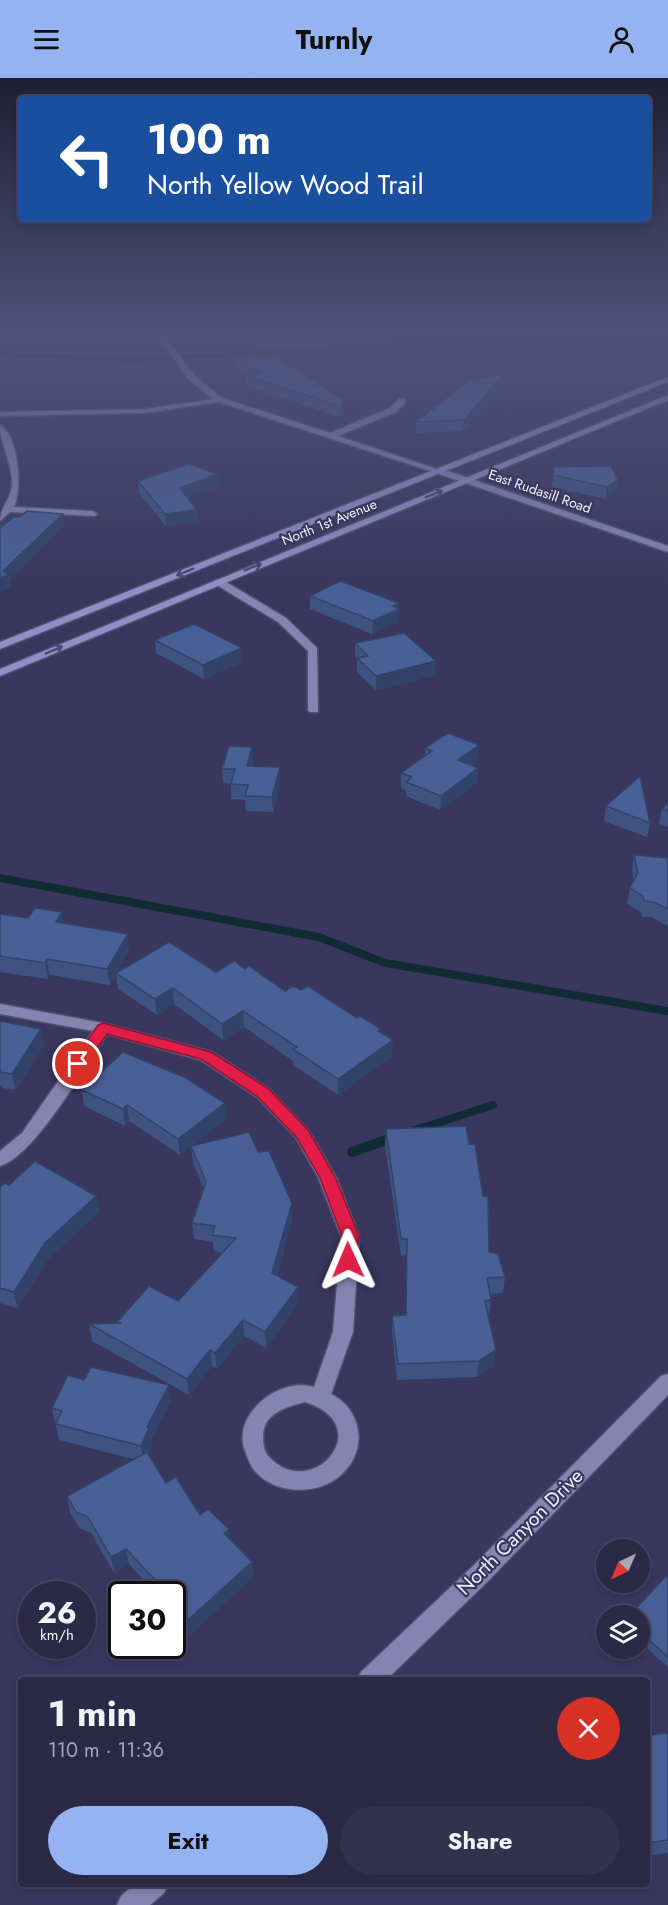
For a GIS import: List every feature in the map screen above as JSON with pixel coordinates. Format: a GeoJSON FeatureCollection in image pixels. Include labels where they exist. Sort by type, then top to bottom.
{"type":"FeatureCollection","features":[{"type":"Feature","properties":{"kind":"main road","name":"North 1st Avenue"},"geometry":{"type":"LineString","coordinates":[[0,646],[578,415]]}},
{"type":"Feature","properties":{"kind":"main road","name":"North 1st Avenue"},"geometry":{"type":"LineString","coordinates":[[0,673],[624,415]]}},
{"type":"Feature","properties":{"kind":"street","name":"East Rudasill Road"},"geometry":{"type":"LineString","coordinates":[[266,415],[668,549]]}},
{"type":"Feature","properties":{"kind":"street"},"geometry":{"type":"LineString","coordinates":[[330,436],[380,415]]}},
{"type":"Feature","properties":{"kind":"street"},"geometry":{"type":"LineString","coordinates":[[0,427],[17,470],[10,509],[0,518]]}},
{"type":"Feature","properties":{"kind":"street"},"geometry":{"type":"LineString","coordinates":[[10,509],[92,514]]}},
{"type":"Feature","properties":{"kind":"street"},"geometry":{"type":"LineString","coordinates":[[219,582],[232,587],[282,620],[313,650],[314,710]]}},
{"type":"Feature","properties":{"kind":"street"},"geometry":{"type":"LineString","coordinates":[[0,1009],[103,1028],[206,1056],[264,1093],[302,1134],[327,1177],[350,1236],[343,1332],[320,1397]]}},
{"type":"Feature","properties":{"kind":"street"},"geometry":{"type":"LineString","coordinates":[[0,1160],[28,1137],[103,1028]]}},
{"type":"Feature","properties":{"kind":"street","name":"North Canyon Drive"},"geometry":{"type":"LineString","coordinates":[[372,1677],[481,1573],[668,1382]]}},
{"type":"Feature","properties":{"kind":"street"},"geometry":{"type":"LineString","coordinates":[[305,1393],[320,1397],[333,1404],[343,1414],[349,1428],[350,1442],[345,1455],[336,1467],[324,1476],[308,1480],[291,1480],[275,1475],[262,1465],[254,1452],[251,1438],[254,1423],[261,1410],[273,1401],[288,1395],[305,1393]]}},
{"type":"Feature","properties":{"kind":"street"},"geometry":{"type":"LineString","coordinates":[[130,1905],[151,1887]]}},
{"type":"Feature","properties":{"kind":"building"},"geometry":{"type":"Polygon","coordinates":[[[425,415],[468,415],[464,420],[416,422],[425,415]]]}},
{"type":"Feature","properties":{"kind":"building"},"geometry":{"type":"Polygon","coordinates":[[[189,464],[218,474],[180,488],[197,510],[165,514],[138,481],[189,464]]]}},
{"type":"Feature","properties":{"kind":"building"},"geometry":{"type":"Polygon","coordinates":[[[611,466],[618,480],[607,487],[553,475],[554,467],[611,466]]]}},
{"type":"Feature","properties":{"kind":"building"},"geometry":{"type":"Polygon","coordinates":[[[27,511],[63,514],[3,571],[9,575],[0,578],[0,528],[14,517],[19,517],[27,511]]]}},
{"type":"Feature","properties":{"kind":"building"},"geometry":{"type":"Polygon","coordinates":[[[340,581],[399,603],[393,606],[399,609],[373,621],[310,596],[340,581]]]}},
{"type":"Feature","properties":{"kind":"building"},"geometry":{"type":"Polygon","coordinates":[[[194,624],[242,648],[203,665],[155,640],[194,624]]]}},
{"type":"Feature","properties":{"kind":"building"},"geometry":{"type":"Polygon","coordinates":[[[404,633],[436,661],[376,676],[357,658],[368,656],[355,643],[404,633]]]}},
{"type":"Feature","properties":{"kind":"building"},"geometry":{"type":"Polygon","coordinates":[[[448,733],[479,745],[458,760],[478,768],[441,796],[406,782],[412,777],[401,773],[432,751],[425,748],[448,733]]]}},
{"type":"Feature","properties":{"kind":"building"},"geometry":{"type":"Polygon","coordinates":[[[229,746],[252,747],[247,766],[280,767],[272,797],[245,796],[248,785],[231,784],[235,769],[222,769],[229,746]]]}},
{"type":"Feature","properties":{"kind":"building"},"geometry":{"type":"Polygon","coordinates":[[[640,776],[650,823],[606,806],[640,776]]]}},
{"type":"Feature","properties":{"kind":"building"},"geometry":{"type":"Polygon","coordinates":[[[668,803],[668,811],[662,809],[668,803]]]}},
{"type":"Feature","properties":{"kind":"building"},"geometry":{"type":"Polygon","coordinates":[[[634,855],[668,858],[668,909],[654,902],[644,901],[643,896],[630,888],[638,873],[634,855]]]}},
{"type":"Feature","properties":{"kind":"building"},"geometry":{"type":"Polygon","coordinates":[[[35,908],[62,912],[56,922],[128,934],[107,969],[47,959],[45,963],[0,956],[0,914],[28,918],[35,908]]]}},
{"type":"Feature","properties":{"kind":"building"},"geometry":{"type":"Polygon","coordinates":[[[169,942],[216,972],[234,961],[245,969],[249,966],[285,991],[293,986],[301,990],[308,986],[357,1018],[360,1016],[381,1029],[378,1031],[393,1040],[338,1079],[293,1049],[297,1047],[243,1011],[222,1024],[173,988],[155,999],[116,973],[169,942]]]}},
{"type":"Feature","properties":{"kind":"building"},"geometry":{"type":"Polygon","coordinates":[[[0,1021],[41,1029],[12,1074],[0,1072],[0,1021]]]}},
{"type":"Feature","properties":{"kind":"building"},"geometry":{"type":"Polygon","coordinates":[[[123,1052],[186,1078],[225,1103],[178,1139],[127,1105],[123,1109],[82,1090],[123,1052]]]}},
{"type":"Feature","properties":{"kind":"building"},"geometry":{"type":"Polygon","coordinates":[[[466,1126],[469,1144],[475,1144],[483,1196],[488,1196],[489,1252],[498,1254],[505,1277],[487,1278],[491,1300],[485,1301],[496,1350],[479,1361],[398,1364],[392,1316],[406,1315],[407,1239],[401,1239],[386,1129],[466,1126]]]}},
{"type":"Feature","properties":{"kind":"building"},"geometry":{"type":"Polygon","coordinates":[[[249,1132],[258,1152],[269,1151],[292,1203],[272,1273],[298,1287],[265,1332],[243,1320],[215,1353],[210,1350],[187,1379],[89,1324],[121,1323],[117,1322],[149,1286],[178,1301],[236,1238],[212,1235],[215,1226],[192,1223],[206,1182],[191,1146],[249,1132]]]}},
{"type":"Feature","properties":{"kind":"building"},"geometry":{"type":"Polygon","coordinates":[[[35,1161],[96,1196],[45,1243],[14,1292],[0,1288],[0,1187],[5,1183],[9,1185],[35,1161]]]}},
{"type":"Feature","properties":{"kind":"building"},"geometry":{"type":"Polygon","coordinates":[[[91,1367],[169,1385],[147,1427],[149,1428],[141,1446],[56,1424],[62,1411],[52,1408],[68,1375],[84,1380],[91,1367]]]}},
{"type":"Feature","properties":{"kind":"building"},"geometry":{"type":"Polygon","coordinates":[[[147,1452],[166,1483],[176,1477],[200,1515],[208,1509],[229,1529],[224,1533],[252,1562],[186,1622],[186,1581],[156,1581],[126,1549],[111,1557],[88,1517],[76,1512],[67,1496],[147,1452]]]}},
{"type":"Feature","properties":{"kind":"building"},"geometry":{"type":"Polygon","coordinates":[[[666,1576],[668,1577],[668,1657],[650,1641],[650,1605],[639,1605],[666,1576]]]}},
{"type":"Feature","properties":{"kind":"building"},"geometry":{"type":"Polygon","coordinates":[[[668,1733],[668,1840],[650,1842],[650,1735],[668,1733]]]}},
{"type":"Feature","properties":{"kind":"waterway"},"geometry":{"type":"LineString","coordinates":[[0,878],[319,937],[385,963],[668,1011]]}},
{"type":"Feature","properties":{"kind":"waterway"},"geometry":{"type":"LineString","coordinates":[[415,1130],[493,1105]]}},
{"type":"Feature","properties":{"kind":"waterway"},"geometry":{"type":"LineString","coordinates":[[352,1152],[395,1137]]}},
{"type":"Feature","properties":{"kind":"route"},"geometry":{"type":"LineString","coordinates":[[78,1064],[103,1028],[206,1056],[264,1093],[302,1134],[327,1177],[350,1236],[348,1260]]}}]}
